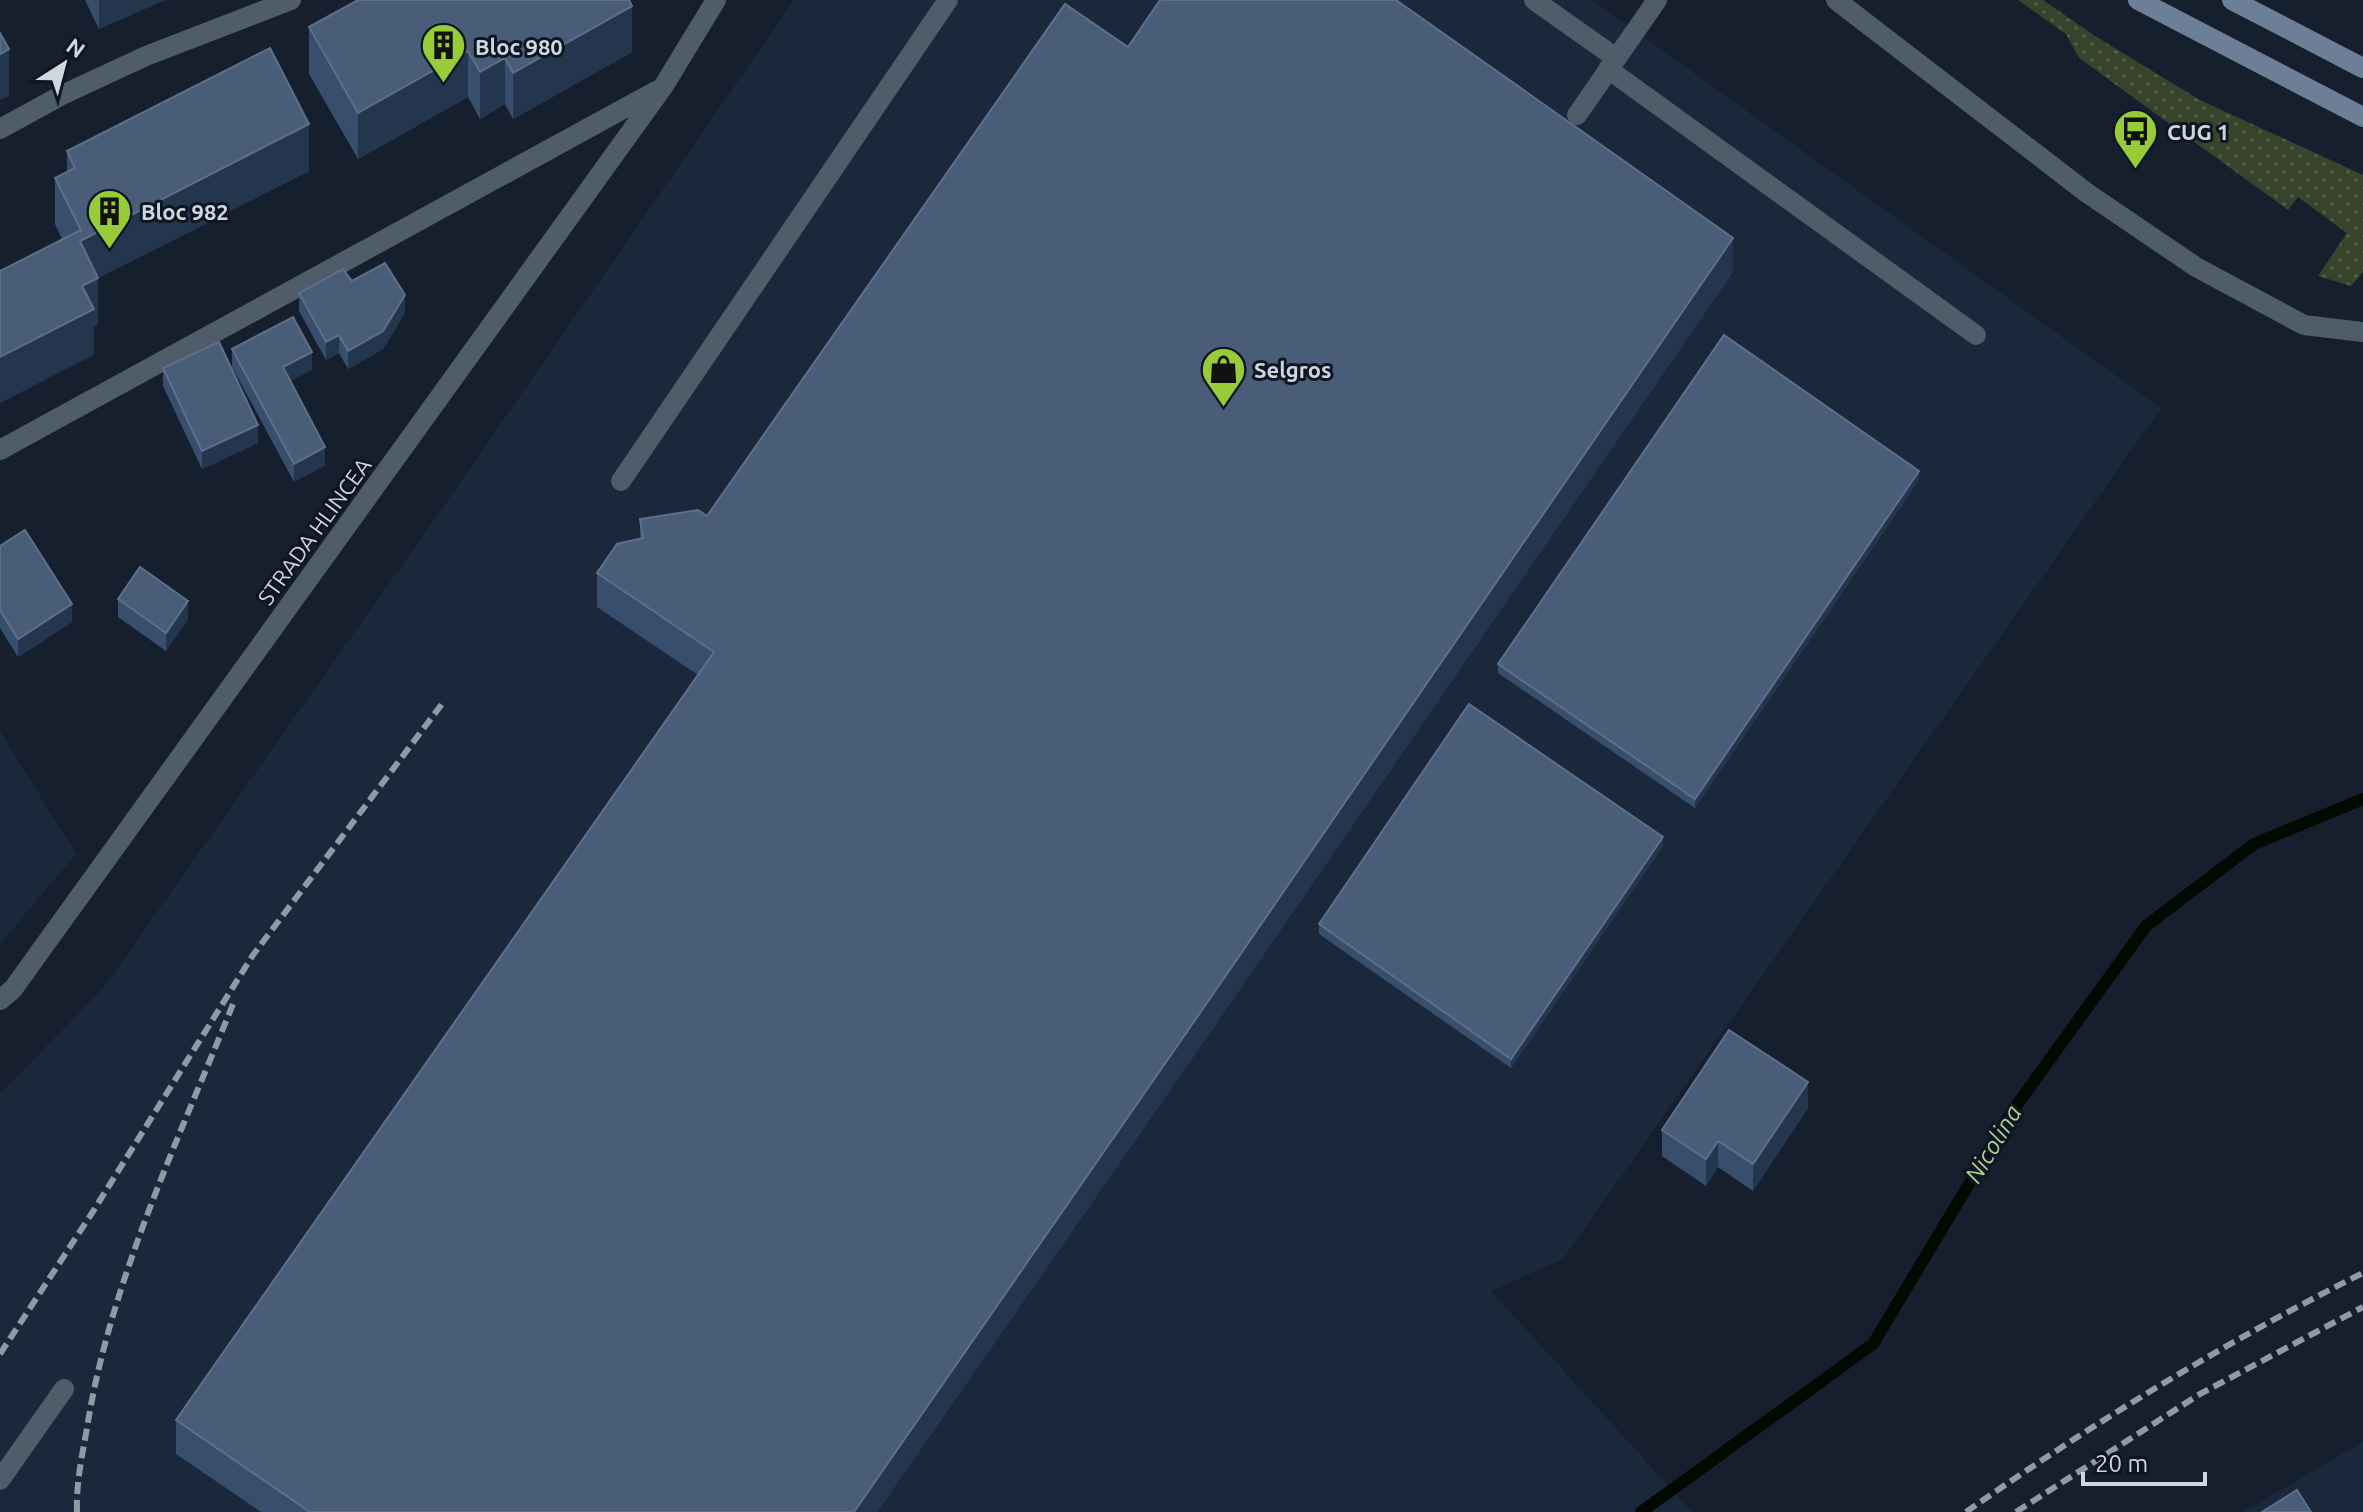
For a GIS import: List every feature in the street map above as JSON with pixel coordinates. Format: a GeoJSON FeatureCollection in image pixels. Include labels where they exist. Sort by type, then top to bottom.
{"type":"FeatureCollection","features":[{"type":"Feature","properties":{"kind":"main road"},"geometry":{"type":"LineString","coordinates":[[2138,0],[2363,117]]}},
{"type":"Feature","properties":{"kind":"main road"},"geometry":{"type":"LineString","coordinates":[[2232,0],[2363,68]]}},
{"type":"Feature","properties":{"kind":"street"},"geometry":{"type":"LineString","coordinates":[[0,129],[62,95],[146,56],[291,0]]}},
{"type":"Feature","properties":{"kind":"street","name":"STRADA HLINCEA"},"geometry":{"type":"LineString","coordinates":[[0,1000],[23,976],[663,87],[716,0]]}},
{"type":"Feature","properties":{"kind":"street"},"geometry":{"type":"LineString","coordinates":[[621,481],[948,0]]}},
{"type":"Feature","properties":{"kind":"street"},"geometry":{"type":"LineString","coordinates":[[1534,0],[1612,64],[1976,335]]}},
{"type":"Feature","properties":{"kind":"street"},"geometry":{"type":"LineString","coordinates":[[1577,115],[1657,0]]}},
{"type":"Feature","properties":{"kind":"street"},"geometry":{"type":"LineString","coordinates":[[1836,0],[2087,193],[2196,267],[2304,325],[2363,332]]}},
{"type":"Feature","properties":{"kind":"street","name":"STRADA HLINCEA"},"geometry":{"type":"LineString","coordinates":[[0,450],[663,87]]}},
{"type":"Feature","properties":{"kind":"street"},"geometry":{"type":"LineString","coordinates":[[0,1480],[64,1389]]}},
{"type":"Feature","properties":{"kind":"shaded area"},"geometry":{"type":"Polygon","coordinates":[[[794,0],[1592,0],[2161,408],[1563,1259],[1491,1291],[1692,1512],[0,1512],[0,1093],[102,990],[446,503],[794,0]]]}},
{"type":"Feature","properties":{"kind":"shaded area"},"geometry":{"type":"Polygon","coordinates":[[[0,731],[76,854],[0,944],[0,731]]]}},
{"type":"Feature","properties":{"kind":"shaded area"},"geometry":{"type":"Polygon","coordinates":[[[2363,1442],[2363,1512],[2243,1512],[2363,1442]]]}},
{"type":"Feature","properties":{"kind":"green space"},"geometry":{"type":"Polygon","coordinates":[[[2018,0],[2043,0],[2095,36],[2200,100],[2363,175],[2363,272],[2351,286],[2318,276],[2347,233],[2298,197],[2288,210],[2079,58],[2066,34],[2018,0]]]}},
{"type":"Feature","properties":{"kind":"building"},"geometry":{"type":"Polygon","coordinates":[[[358,0],[629,0],[632,6],[513,73],[505,58],[480,72],[468,51],[358,113],[309,27],[358,0]]]}},
{"type":"Feature","properties":{"kind":"building"},"geometry":{"type":"Polygon","coordinates":[[[1160,0],[1396,0],[1733,238],[854,1512],[310,1512],[176,1420],[714,652],[597,573],[617,544],[643,538],[640,519],[698,510],[707,516],[1065,4],[1128,47],[1160,0]]]}},
{"type":"Feature","properties":{"kind":"building"},"geometry":{"type":"Polygon","coordinates":[[[0,33],[9,49],[0,54],[0,33]]]}},
{"type":"Feature","properties":{"kind":"building"},"geometry":{"type":"Polygon","coordinates":[[[270,48],[309,124],[80,241],[98,278],[82,286],[94,309],[0,357],[0,271],[81,230],[55,178],[75,168],[67,151],[270,48]]]}},
{"type":"Feature","properties":{"kind":"building"},"geometry":{"type":"Polygon","coordinates":[[[385,263],[405,295],[383,331],[348,351],[339,335],[326,342],[299,293],[343,269],[352,281],[385,263]]]}},
{"type":"Feature","properties":{"kind":"building"},"geometry":{"type":"Polygon","coordinates":[[[293,317],[312,352],[283,367],[325,447],[294,464],[232,349],[293,317]]]}},
{"type":"Feature","properties":{"kind":"building"},"geometry":{"type":"Polygon","coordinates":[[[1724,335],[1919,471],[1695,799],[1498,664],[1724,335]]]}},
{"type":"Feature","properties":{"kind":"building"},"geometry":{"type":"Polygon","coordinates":[[[219,342],[258,425],[202,451],[163,368],[219,342]]]}},
{"type":"Feature","properties":{"kind":"building"},"geometry":{"type":"Polygon","coordinates":[[[25,530],[72,604],[18,639],[0,610],[0,546],[25,530]]]}},
{"type":"Feature","properties":{"kind":"building"},"geometry":{"type":"Polygon","coordinates":[[[140,567],[188,601],[166,633],[118,599],[140,567]]]}},
{"type":"Feature","properties":{"kind":"building"},"geometry":{"type":"Polygon","coordinates":[[[1469,704],[1663,837],[1511,1059],[1319,924],[1469,704]]]}},
{"type":"Feature","properties":{"kind":"building"},"geometry":{"type":"Polygon","coordinates":[[[1729,1030],[1808,1082],[1753,1164],[1718,1141],[1706,1159],[1662,1130],[1729,1030]]]}},
{"type":"Feature","properties":{"kind":"building"},"geometry":{"type":"Polygon","coordinates":[[[2297,1490],[2311,1512],[2262,1512],[2297,1490]]]}},
{"type":"Feature","properties":{"kind":"waterway","name":"Nicolina"},"geometry":{"type":"LineString","coordinates":[[1641,1512],[1873,1344],[2014,1109],[2146,926],[2254,844],[2363,799]]}},
{"type":"Feature","properties":{"kind":"railway"},"geometry":{"type":"LineString","coordinates":[[0,1354],[253,955],[442,704]]}},
{"type":"Feature","properties":{"kind":"railway"},"geometry":{"type":"LineString","coordinates":[[77,1512],[83,1449],[112,1318],[149,1210],[235,999]]}},
{"type":"Feature","properties":{"kind":"railway"},"geometry":{"type":"LineString","coordinates":[[1966,1512],[2160,1385],[2260,1327],[2363,1273]]}},
{"type":"Feature","properties":{"kind":"railway"},"geometry":{"type":"LineString","coordinates":[[2016,1512],[2200,1394],[2363,1307]]}},
{"type":"Feature","properties":{"kind":"place","name":"Bloc 980"},"geometry":{"type":"Point","coordinates":[444,85]}},
{"type":"Feature","properties":{"kind":"place","name":"CUG 1"},"geometry":{"type":"Point","coordinates":[2136,170]}},
{"type":"Feature","properties":{"kind":"place","name":"Bloc 982"},"geometry":{"type":"Point","coordinates":[110,250]}},
{"type":"Feature","properties":{"kind":"place","name":"Selgros"},"geometry":{"type":"Point","coordinates":[1223,408]}}]}
